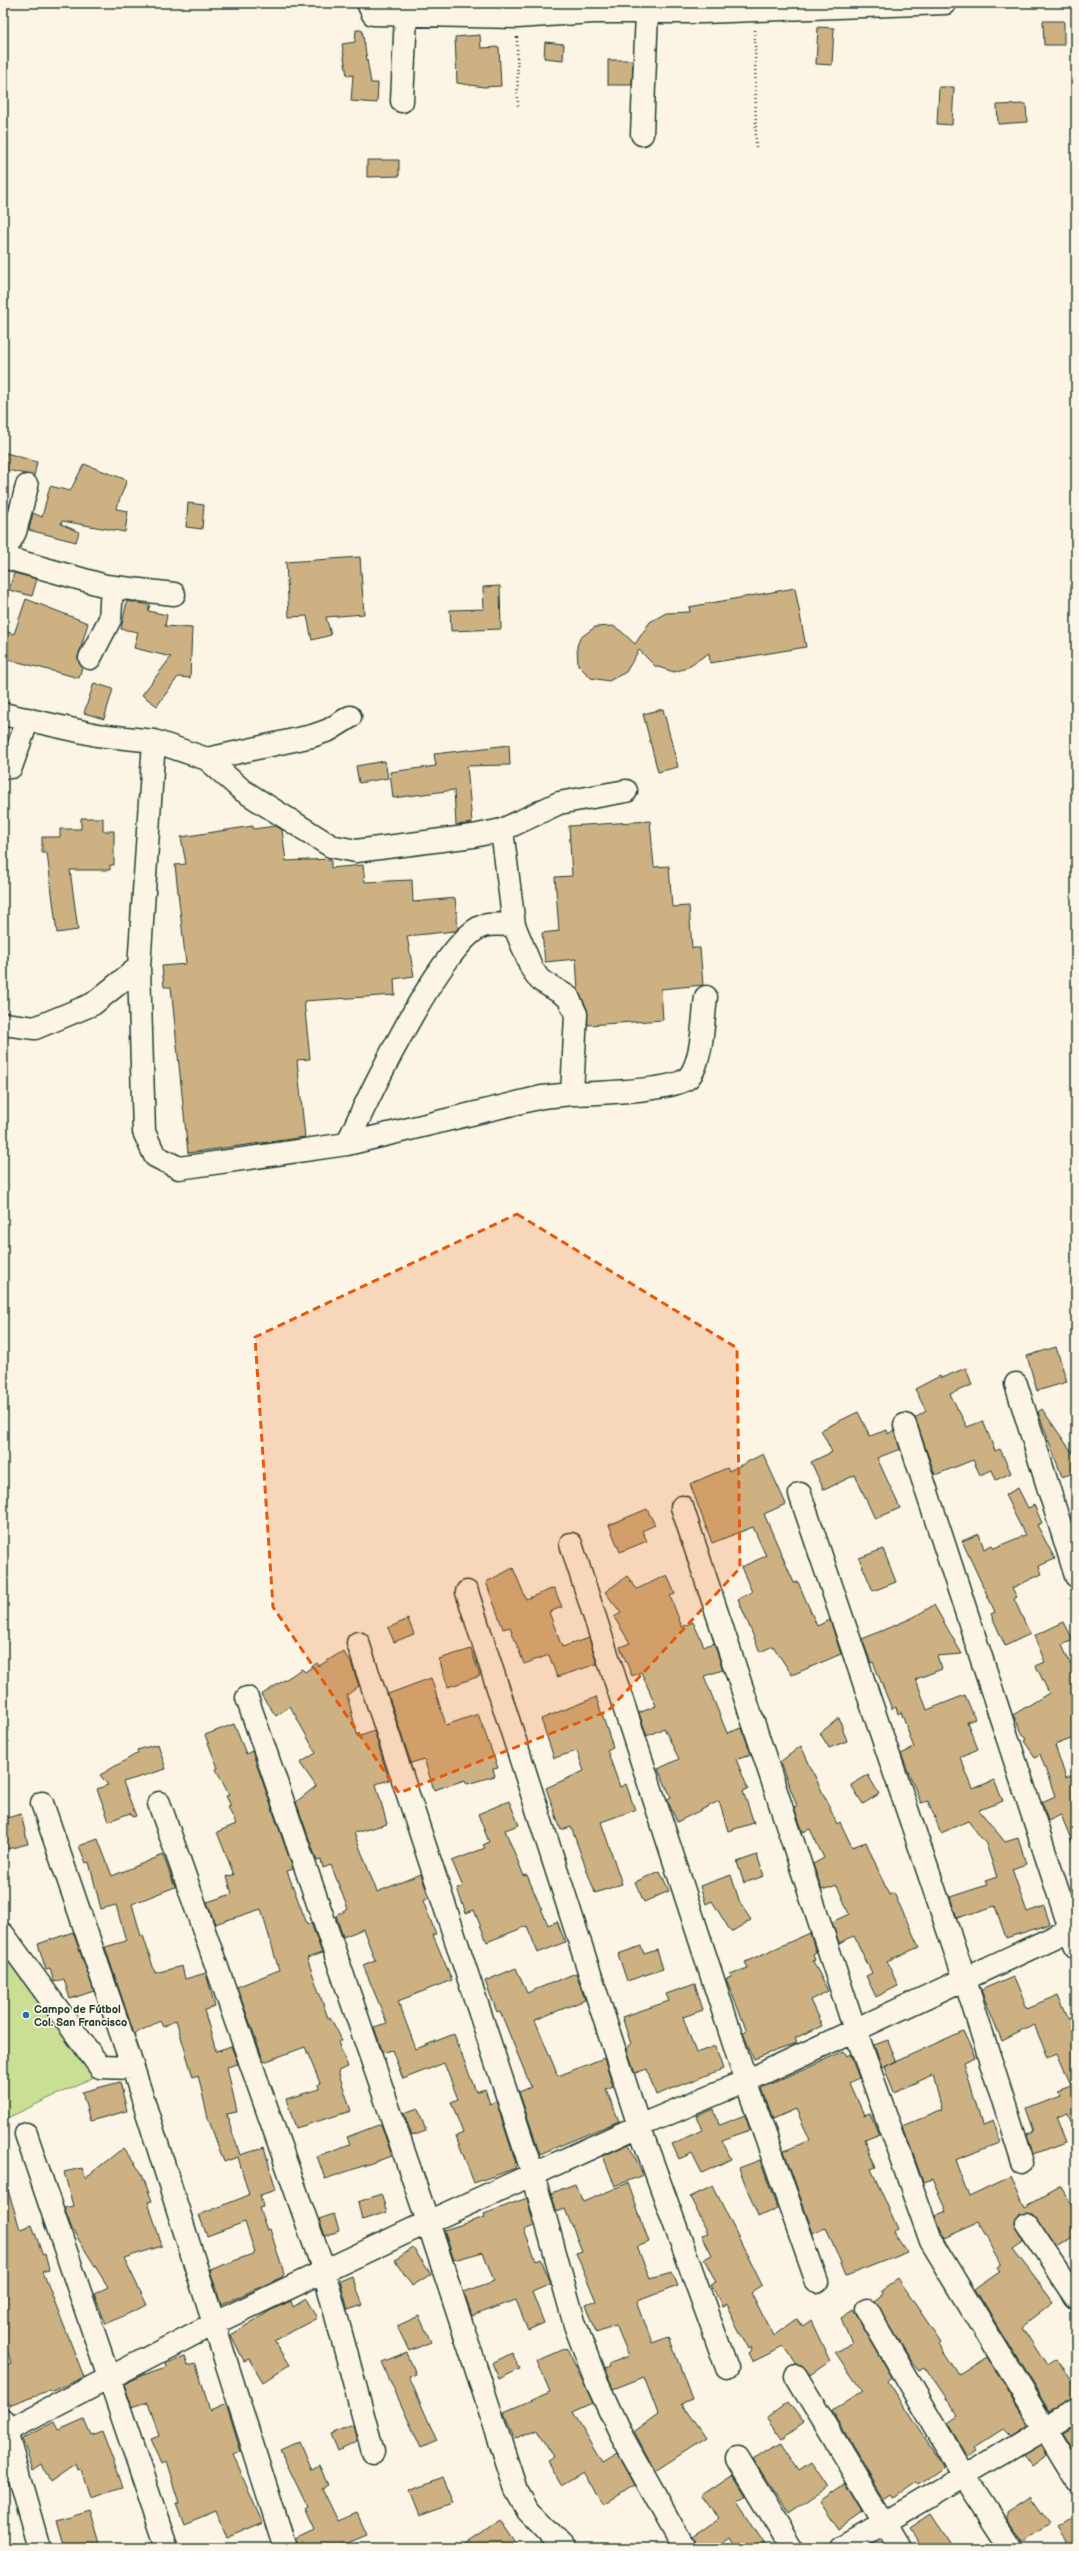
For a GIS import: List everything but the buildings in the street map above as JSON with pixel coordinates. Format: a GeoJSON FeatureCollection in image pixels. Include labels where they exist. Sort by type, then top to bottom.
{"type":"FeatureCollection","features":[{"type":"Feature","properties":{"kind":"street"},"geometry":{"type":"LineString","coordinates":[[368,3],[373,14],[517,17],[594,7],[646,12],[705,7],[754,10],[945,3]]}},
{"type":"Feature","properties":{"kind":"street"},"geometry":{"type":"LineString","coordinates":[[642,134],[646,12]]}},
{"type":"Feature","properties":{"kind":"street"},"geometry":{"type":"LineString","coordinates":[[402,101],[406,15]]}},
{"type":"Feature","properties":{"kind":"street"},"geometry":{"type":"LineString","coordinates":[[27,486],[15,532],[3,556],[112,587],[174,594]]}},
{"type":"Feature","properties":{"kind":"street"},"geometry":{"type":"LineString","coordinates":[[90,658],[110,620],[112,587]]}},
{"type":"Feature","properties":{"kind":"street"},"geometry":{"type":"LineString","coordinates":[[3,714],[97,735],[154,741],[207,759],[242,790],[331,846],[356,851],[473,836],[502,830],[559,803],[626,791]]}},
{"type":"Feature","properties":{"kind":"street"},"geometry":{"type":"LineString","coordinates":[[207,759],[312,736],[329,730],[350,717]]}},
{"type":"Feature","properties":{"kind":"street"},"geometry":{"type":"LineString","coordinates":[[6,772],[28,719]]}},
{"type":"Feature","properties":{"kind":"street"},"geometry":{"type":"LineString","coordinates":[[154,741],[139,967],[144,1132],[154,1156],[179,1168],[346,1144],[542,1097],[672,1086],[688,1077],[697,1060],[706,997]]}},
{"type":"Feature","properties":{"kind":"street"},"geometry":{"type":"LineString","coordinates":[[502,830],[514,925],[532,969],[540,980],[568,997],[576,1014],[572,1094]]}},
{"type":"Feature","properties":{"kind":"street"},"geometry":{"type":"LineString","coordinates":[[346,1144],[379,1073],[431,985],[466,937],[484,926],[514,925]]}},
{"type":"Feature","properties":{"kind":"street"},"geometry":{"type":"LineString","coordinates":[[3,1024],[35,1028],[93,1004],[139,967]]}},
{"type":"Feature","properties":{"kind":"street"},"geometry":{"type":"LineString","coordinates":[[1016,1384],[1076,1576]]}},
{"type":"Feature","properties":{"kind":"street"},"geometry":{"type":"LineString","coordinates":[[39,2548],[5,2426],[108,2377],[215,2323],[428,2222],[639,2126],[746,2081],[965,1980],[1074,1935],[905,1425]]}},
{"type":"Feature","properties":{"kind":"street"},"geometry":{"type":"LineString","coordinates":[[800,1494],[965,1980],[1023,2162]]}},
{"type":"Feature","properties":{"kind":"street"},"geometry":{"type":"LineString","coordinates":[[682,1507],[855,2030],[931,2241],[1076,2480]]}},
{"type":"Feature","properties":{"kind":"street"},"geometry":{"type":"LineString","coordinates":[[571,1544],[746,2081],[817,2282]]}},
{"type":"Feature","properties":{"kind":"street"},"geometry":{"type":"LineString","coordinates":[[467,1592],[639,2126],[727,2368]]}},
{"type":"Feature","properties":{"kind":"street"},"geometry":{"type":"LineString","coordinates":[[358,1643],[533,2174],[575,2325],[597,2383],[620,2433],[684,2548]]}},
{"type":"Feature","properties":{"kind":"street"},"geometry":{"type":"LineString","coordinates":[[247,1698],[428,2222],[516,2490],[528,2511],[564,2548]]}},
{"type":"Feature","properties":{"kind":"street"},"geometry":{"type":"LineString","coordinates":[[42,1803],[133,2068],[215,2323],[284,2548]]}},
{"type":"Feature","properties":{"kind":"street"},"geometry":{"type":"LineString","coordinates":[[159,1803],[324,2271],[373,2452]]}},
{"type":"Feature","properties":{"kind":"street"},"geometry":{"type":"LineString","coordinates":[[3,1934],[100,2067],[133,2068]]}},
{"type":"Feature","properties":{"kind":"street"},"geometry":{"type":"LineString","coordinates":[[26,2134],[167,2548]]}},
{"type":"Feature","properties":{"kind":"street"},"geometry":{"type":"LineString","coordinates":[[1027,2224],[1076,2298]]}},
{"type":"Feature","properties":{"kind":"street"},"geometry":{"type":"LineString","coordinates":[[867,2310],[964,2476],[1011,2548]]}},
{"type":"Feature","properties":{"kind":"street"},"geometry":{"type":"LineString","coordinates":[[796,2376],[899,2548]]}},
{"type":"Feature","properties":{"kind":"street"},"geometry":{"type":"LineString","coordinates":[[842,2548],[1076,2410]]}},
{"type":"Feature","properties":{"kind":"street"},"geometry":{"type":"LineString","coordinates":[[738,2459],[792,2548]]}},
{"type":"Feature","properties":{"kind":"path"},"geometry":{"type":"LineString","coordinates":[[754,10],[756,150]]}},
{"type":"Feature","properties":{"kind":"path"},"geometry":{"type":"LineString","coordinates":[[517,17],[518,108]]}},
{"type":"Feature","properties":{"kind":"highlighted area"},"geometry":{"type":"Polygon","coordinates":[[[517,1214],[737,1348],[740,1568],[608,1711],[399,1793],[273,1607],[255,1337],[517,1214]]]}},
{"type":"Feature","properties":{"kind":"green space","name":"Campo de Fútbol Col. San Francisco"},"geometry":{"type":"Polygon","coordinates":[[[3,1953],[94,2077],[3,2120],[3,1953]]]}},
{"type":"Feature","properties":{"kind":"place","name":"Campo de Fútbol Col. San Francisco"},"geometry":{"type":"Point","coordinates":[26,2015]}}]}
